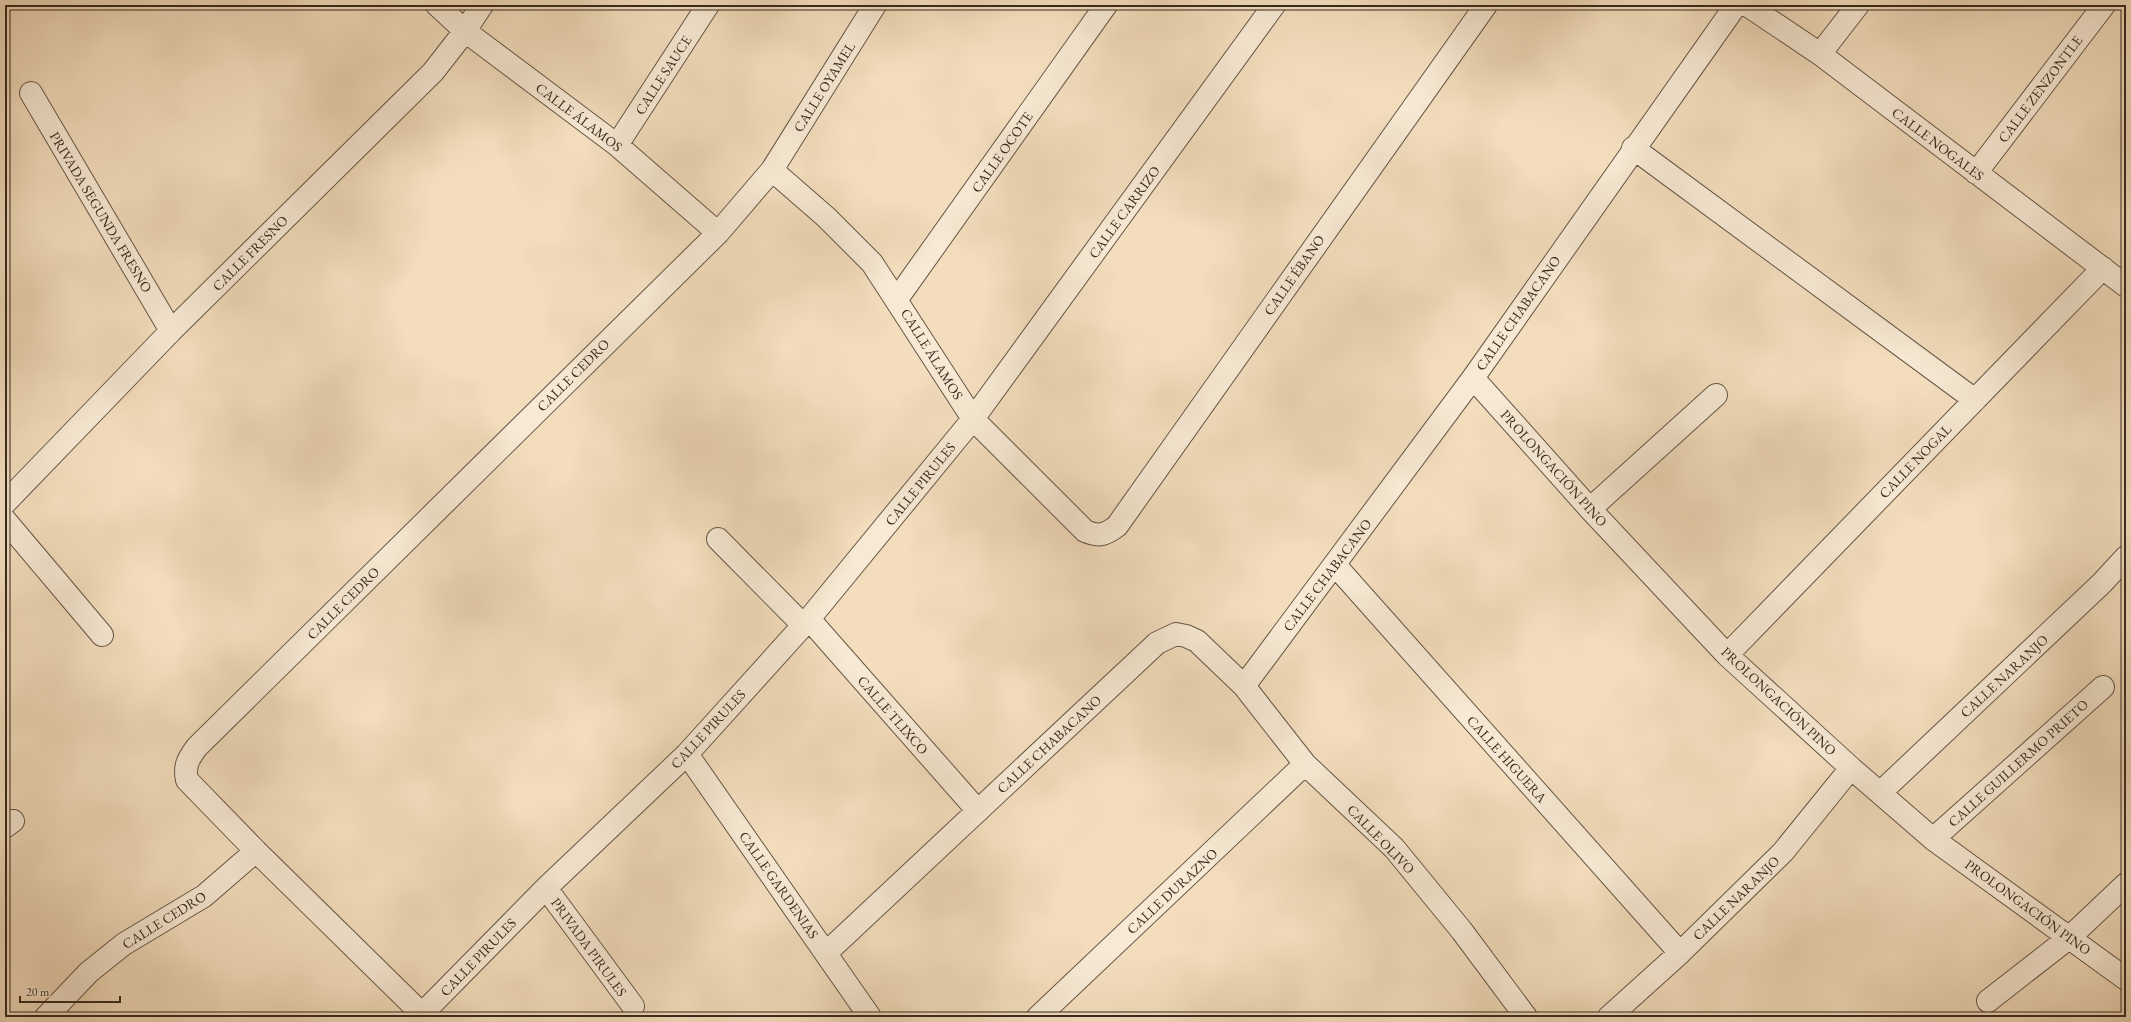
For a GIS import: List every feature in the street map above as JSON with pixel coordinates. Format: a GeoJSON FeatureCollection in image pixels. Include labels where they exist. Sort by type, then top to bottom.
{"type":"FeatureCollection","features":[{"type":"Feature","properties":{"kind":"street","name":"CALLE ÁLAMOS"},"geometry":{"type":"LineString","coordinates":[[437,5],[465,31],[617,145],[718,233]]}},
{"type":"Feature","properties":{"kind":"street","name":"CALLE FRESNO"},"geometry":{"type":"LineString","coordinates":[[7,495],[433,72],[465,31],[482,5]]}},
{"type":"Feature","properties":{"kind":"street","name":"CALLE SAUCE"},"geometry":{"type":"LineString","coordinates":[[617,145],[708,5]]}},
{"type":"Feature","properties":{"kind":"street","name":"CALLE OYAMEL"},"geometry":{"type":"LineString","coordinates":[[772,170],[875,5]]}},
{"type":"Feature","properties":{"kind":"street","name":"CALLE OCOTE"},"geometry":{"type":"LineString","coordinates":[[897,299],[1106,5]]}},
{"type":"Feature","properties":{"kind":"street","name":"CALLE CARRIZO"},"geometry":{"type":"LineString","coordinates":[[973,419],[1274,5]]}},
{"type":"Feature","properties":{"kind":"street","name":"CALLE ÉBANO"},"geometry":{"type":"LineString","coordinates":[[1096,536],[1106,534],[1117,526],[1486,5]]}},
{"type":"Feature","properties":{"kind":"street","name":"CALLE CHABACANO"},"geometry":{"type":"LineString","coordinates":[[826,953],[1165,638],[1176,634],[1186,636],[1197,641],[1244,686],[1473,378],[1633,148],[1736,5]]}},
{"type":"Feature","properties":{"kind":"street","name":"CALLE NOGALES"},"geometry":{"type":"LineString","coordinates":[[1747,5],[1820,54],[2126,286]]}},
{"type":"Feature","properties":{"kind":"street"},"geometry":{"type":"LineString","coordinates":[[1820,54],[1858,5]]}},
{"type":"Feature","properties":{"kind":"street","name":"CALLE ZENZONTLE"},"geometry":{"type":"LineString","coordinates":[[1976,173],[2104,5]]}},
{"type":"Feature","properties":{"kind":"street","name":"PRIVADA SEGUNDA FRESNO"},"geometry":{"type":"LineString","coordinates":[[30,93],[171,331]]}},
{"type":"Feature","properties":{"kind":"street"},"geometry":{"type":"LineString","coordinates":[[1633,148],[1975,400]]}},
{"type":"Feature","properties":{"kind":"street","name":"CALLE ÁLAMOS"},"geometry":{"type":"LineString","coordinates":[[772,170],[826,217],[872,263],[897,299],[973,419],[1085,531],[1096,536]]}},
{"type":"Feature","properties":{"kind":"street","name":"CALLE CEDRO"},"geometry":{"type":"LineString","coordinates":[[46,1017],[89,972],[112,953],[124,944],[204,896],[256,851],[187,780],[185,770],[188,758],[202,742],[330,614],[718,233],[772,170]]}},
{"type":"Feature","properties":{"kind":"street","name":"CALLE NOGAL"},"geometry":{"type":"LineString","coordinates":[[1727,654],[2103,268]]}},
{"type":"Feature","properties":{"kind":"street","name":"PROLONGACIÓN PINO"},"geometry":{"type":"LineString","coordinates":[[1473,378],[1590,509],[1727,654],[1851,768],[1881,792],[1933,839],[2126,979]]}},
{"type":"Feature","properties":{"kind":"street"},"geometry":{"type":"LineString","coordinates":[[1590,509],[1716,395]]}},
{"type":"Feature","properties":{"kind":"street","name":"CALLE PIRULES"},"geometry":{"type":"LineString","coordinates":[[421,1015],[546,888],[687,754],[806,622],[973,419]]}},
{"type":"Feature","properties":{"kind":"street"},"geometry":{"type":"LineString","coordinates":[[5,520],[102,635]]}},
{"type":"Feature","properties":{"kind":"street","name":"CALLE TLIXCO"},"geometry":{"type":"LineString","coordinates":[[718,539],[806,622],[978,811]]}},
{"type":"Feature","properties":{"kind":"street","name":"CALLE NARANJO"},"geometry":{"type":"LineString","coordinates":[[1881,792],[2102,583],[2126,557]]}},
{"type":"Feature","properties":{"kind":"street","name":"CALLE HIGUERA"},"geometry":{"type":"LineString","coordinates":[[1335,565],[1680,954]]}},
{"type":"Feature","properties":{"kind":"street","name":"CALLE OLIVO"},"geometry":{"type":"LineString","coordinates":[[1244,686],[1305,764],[1394,848],[1462,931],[1526,1017]]}},
{"type":"Feature","properties":{"kind":"street","name":"CALLE GUILLERMO PRIETO"},"geometry":{"type":"LineString","coordinates":[[1933,839],[2103,688]]}},
{"type":"Feature","properties":{"kind":"street","name":"CALLE GARDENIAS"},"geometry":{"type":"LineString","coordinates":[[687,754],[870,1017]]}},
{"type":"Feature","properties":{"kind":"street","name":"CALLE DURAZNO"},"geometry":{"type":"LineString","coordinates":[[1038,1017],[1305,764]]}},
{"type":"Feature","properties":{"kind":"street","name":"CALLE NARANJO"},"geometry":{"type":"LineString","coordinates":[[1609,1017],[1680,954],[1783,852],[1851,768]]}},
{"type":"Feature","properties":{"kind":"street"},"geometry":{"type":"LineString","coordinates":[[256,851],[421,1015]]}},
{"type":"Feature","properties":{"kind":"street"},"geometry":{"type":"LineString","coordinates":[[1988,1001],[2070,937],[2126,884]]}},
{"type":"Feature","properties":{"kind":"street","name":"PRIVADA PIRULES"},"geometry":{"type":"LineString","coordinates":[[546,888],[633,1006]]}}]}
